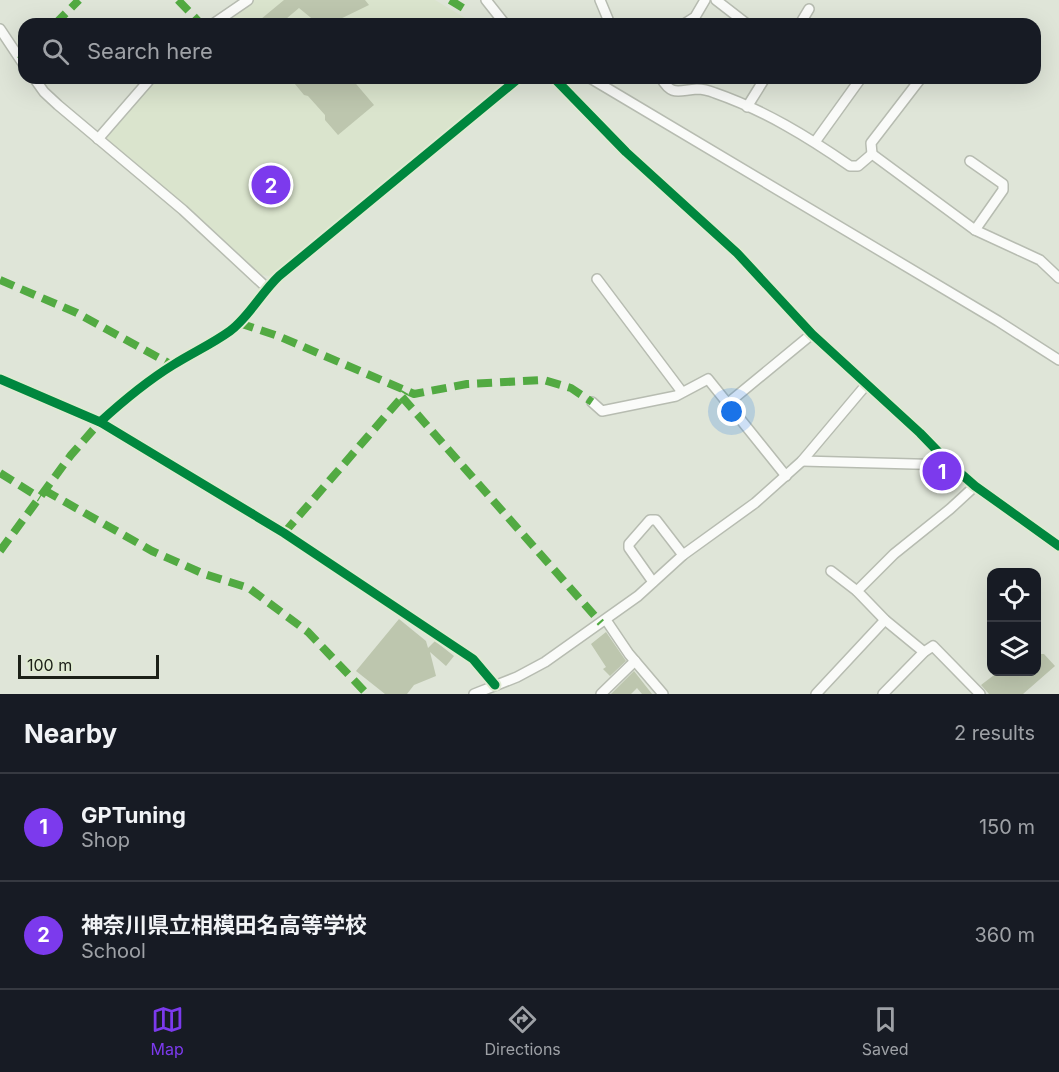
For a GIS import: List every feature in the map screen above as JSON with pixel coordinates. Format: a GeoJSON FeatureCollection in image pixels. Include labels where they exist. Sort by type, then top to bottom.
{"type":"FeatureCollection","features":[{"type":"Feature","properties":{"kind":"street"},"geometry":{"type":"LineString","coordinates":[[222,18],[248,0]]}},
{"type":"Feature","properties":{"kind":"street"},"geometry":{"type":"LineString","coordinates":[[486,0],[500,18]]}},
{"type":"Feature","properties":{"kind":"street"},"geometry":{"type":"LineString","coordinates":[[600,0],[608,18]]}},
{"type":"Feature","properties":{"kind":"street"},"geometry":{"type":"LineString","coordinates":[[694,18],[705,0]]}},
{"type":"Feature","properties":{"kind":"street"},"geometry":{"type":"LineString","coordinates":[[716,0],[739,18]]}},
{"type":"Feature","properties":{"kind":"street"},"geometry":{"type":"LineString","coordinates":[[804,18],[809,9]]}},
{"type":"Feature","properties":{"kind":"street"},"geometry":{"type":"LineString","coordinates":[[0,29],[18,56]]}},
{"type":"Feature","properties":{"kind":"street"},"geometry":{"type":"LineString","coordinates":[[38,84],[44,92],[183,210],[267,288]]}},
{"type":"Feature","properties":{"kind":"street"},"geometry":{"type":"LineString","coordinates":[[98,139],[146,84]]}},
{"type":"Feature","properties":{"kind":"street"},"geometry":{"type":"LineString","coordinates":[[100,422],[147,383],[229,332],[267,288],[512,84]]}},
{"type":"Feature","properties":{"kind":"street"},"geometry":{"type":"LineString","coordinates":[[560,84],[626,152],[737,253],[812,334],[920,433],[951,465],[975,486],[1059,546]]}},
{"type":"Feature","properties":{"kind":"street"},"geometry":{"type":"LineString","coordinates":[[600,84],[1058,359]]}},
{"type":"Feature","properties":{"kind":"street"},"geometry":{"type":"LineString","coordinates":[[667,84],[674,91],[681,93],[698,89],[747,107],[791,127],[850,166],[858,166],[872,154]]}},
{"type":"Feature","properties":{"kind":"street"},"geometry":{"type":"LineString","coordinates":[[747,107],[761,84]]}},
{"type":"Feature","properties":{"kind":"street"},"geometry":{"type":"LineString","coordinates":[[815,142],[857,84]]}},
{"type":"Feature","properties":{"kind":"street"},"geometry":{"type":"LineString","coordinates":[[916,84],[871,143],[872,154],[975,230],[1040,260],[1059,278]]}},
{"type":"Feature","properties":{"kind":"street"},"geometry":{"type":"LineString","coordinates":[[970,161],[1003,184],[1004,190],[975,230]]}},
{"type":"Feature","properties":{"kind":"street"},"geometry":{"type":"LineString","coordinates":[[597,279],[682,392]]}},
{"type":"Feature","properties":{"kind":"street"},"geometry":{"type":"LineString","coordinates":[[727,404],[812,334]]}},
{"type":"Feature","properties":{"kind":"street"},"geometry":{"type":"LineString","coordinates":[[0,379],[100,422],[284,533],[473,659],[495,686]]}},
{"type":"Feature","properties":{"kind":"street"},"geometry":{"type":"LineString","coordinates":[[592,402],[602,411],[658,401],[708,379],[786,476]]}},
{"type":"Feature","properties":{"kind":"street"},"geometry":{"type":"LineString","coordinates":[[479,693],[546,662],[638,596],[682,555],[739,515],[786,476],[802,461],[866,385]]}},
{"type":"Feature","properties":{"kind":"street"},"geometry":{"type":"LineString","coordinates":[[802,461],[951,465]]}},
{"type":"Feature","properties":{"kind":"street"},"geometry":{"type":"LineString","coordinates":[[857,591],[894,554],[975,486]]}},
{"type":"Feature","properties":{"kind":"street"},"geometry":{"type":"LineString","coordinates":[[653,582],[628,548],[650,520],[656,520],[682,555]]}},
{"type":"Feature","properties":{"kind":"street"},"geometry":{"type":"LineString","coordinates":[[831,571],[857,591],[885,620],[924,652]]}},
{"type":"Feature","properties":{"kind":"street"},"geometry":{"type":"LineString","coordinates":[[606,620],[660,693]]}},
{"type":"Feature","properties":{"kind":"street"},"geometry":{"type":"LineString","coordinates":[[816,694],[885,620]]}},
{"type":"Feature","properties":{"kind":"street"},"geometry":{"type":"LineString","coordinates":[[883,694],[924,652],[933,646],[980,694]]}},
{"type":"Feature","properties":{"kind":"street"},"geometry":{"type":"LineString","coordinates":[[601,694],[635,662]]}},
{"type":"Feature","properties":{"kind":"shaded area"},"geometry":{"type":"Polygon","coordinates":[[[253,0],[435,0],[465,18],[228,18],[253,0]]]}},
{"type":"Feature","properties":{"kind":"shaded area"},"geometry":{"type":"Polygon","coordinates":[[[152,84],[502,84],[269,276],[262,275],[188,207],[107,139],[107,135],[152,84]]]}},
{"type":"Feature","properties":{"kind":"building"},"geometry":{"type":"Polygon","coordinates":[[[284,0],[365,0],[369,5],[342,18],[311,18],[299,8],[287,18],[262,18],[284,0]]]}},
{"type":"Feature","properties":{"kind":"building"},"geometry":{"type":"Polygon","coordinates":[[[295,84],[356,84],[374,105],[338,135],[325,120],[325,115],[308,96],[304,95],[295,84]]]}},
{"type":"Feature","properties":{"kind":"building"},"geometry":{"type":"Polygon","coordinates":[[[399,619],[426,641],[428,648],[435,641],[454,656],[446,666],[430,652],[436,676],[414,685],[407,694],[385,694],[356,671],[399,619]]]}},
{"type":"Feature","properties":{"kind":"building"},"geometry":{"type":"Polygon","coordinates":[[[606,632],[626,661],[610,676],[603,669],[606,667],[591,644],[606,632]]]}},
{"type":"Feature","properties":{"kind":"building"},"geometry":{"type":"Polygon","coordinates":[[[1041,654],[1044,654],[1055,666],[1023,694],[989,694],[981,685],[993,676],[1041,676],[1041,654]]]}},
{"type":"Feature","properties":{"kind":"building"},"geometry":{"type":"Polygon","coordinates":[[[634,671],[652,694],[642,694],[637,688],[631,694],[611,694],[634,671]]]}},
{"type":"Feature","properties":{"kind":"marked path"},"geometry":{"type":"LineString","coordinates":[[61,18],[79,0]]}},
{"type":"Feature","properties":{"kind":"marked path"},"geometry":{"type":"LineString","coordinates":[[178,0],[195,18]]}},
{"type":"Feature","properties":{"kind":"marked path"},"geometry":{"type":"LineString","coordinates":[[450,0],[468,11]]}},
{"type":"Feature","properties":{"kind":"marked path"},"geometry":{"type":"LineString","coordinates":[[0,280],[77,313],[172,365]]}},
{"type":"Feature","properties":{"kind":"marked path"},"geometry":{"type":"LineString","coordinates":[[239,323],[278,336],[414,394],[467,384],[544,380],[571,388],[592,402]]}},
{"type":"Feature","properties":{"kind":"marked path"},"geometry":{"type":"LineString","coordinates":[[284,533],[405,392]]}},
{"type":"Feature","properties":{"kind":"marked path"},"geometry":{"type":"LineString","coordinates":[[402,397],[601,623]]}},
{"type":"Feature","properties":{"kind":"marked path"},"geometry":{"type":"LineString","coordinates":[[0,551],[71,455],[100,422]]}},
{"type":"Feature","properties":{"kind":"marked path"},"geometry":{"type":"LineString","coordinates":[[0,473],[40,498]]}},
{"type":"Feature","properties":{"kind":"marked path"},"geometry":{"type":"LineString","coordinates":[[44,490],[152,551],[204,574],[249,588],[308,632],[367,694]]}},
{"type":"Feature","properties":{"kind":"cycle path"},"geometry":{"type":"LineString","coordinates":[[100,422],[154,378],[230,331],[279,276],[512,84]]}},
{"type":"Feature","properties":{"kind":"cycle path"},"geometry":{"type":"LineString","coordinates":[[560,84],[626,152],[737,253],[812,334],[920,433],[951,465],[975,486],[1059,546]]}},
{"type":"Feature","properties":{"kind":"cycle path"},"geometry":{"type":"LineString","coordinates":[[0,379],[100,422],[284,533],[473,659],[495,685]]}},
{"type":"Feature","properties":{"kind":"place","name":"神奈川県立相模田名高等学校"},"geometry":{"type":"Point","coordinates":[271,185]}},
{"type":"Feature","properties":{"kind":"place","name":"GPTuning"},"geometry":{"type":"Point","coordinates":[942,471]}}]}
